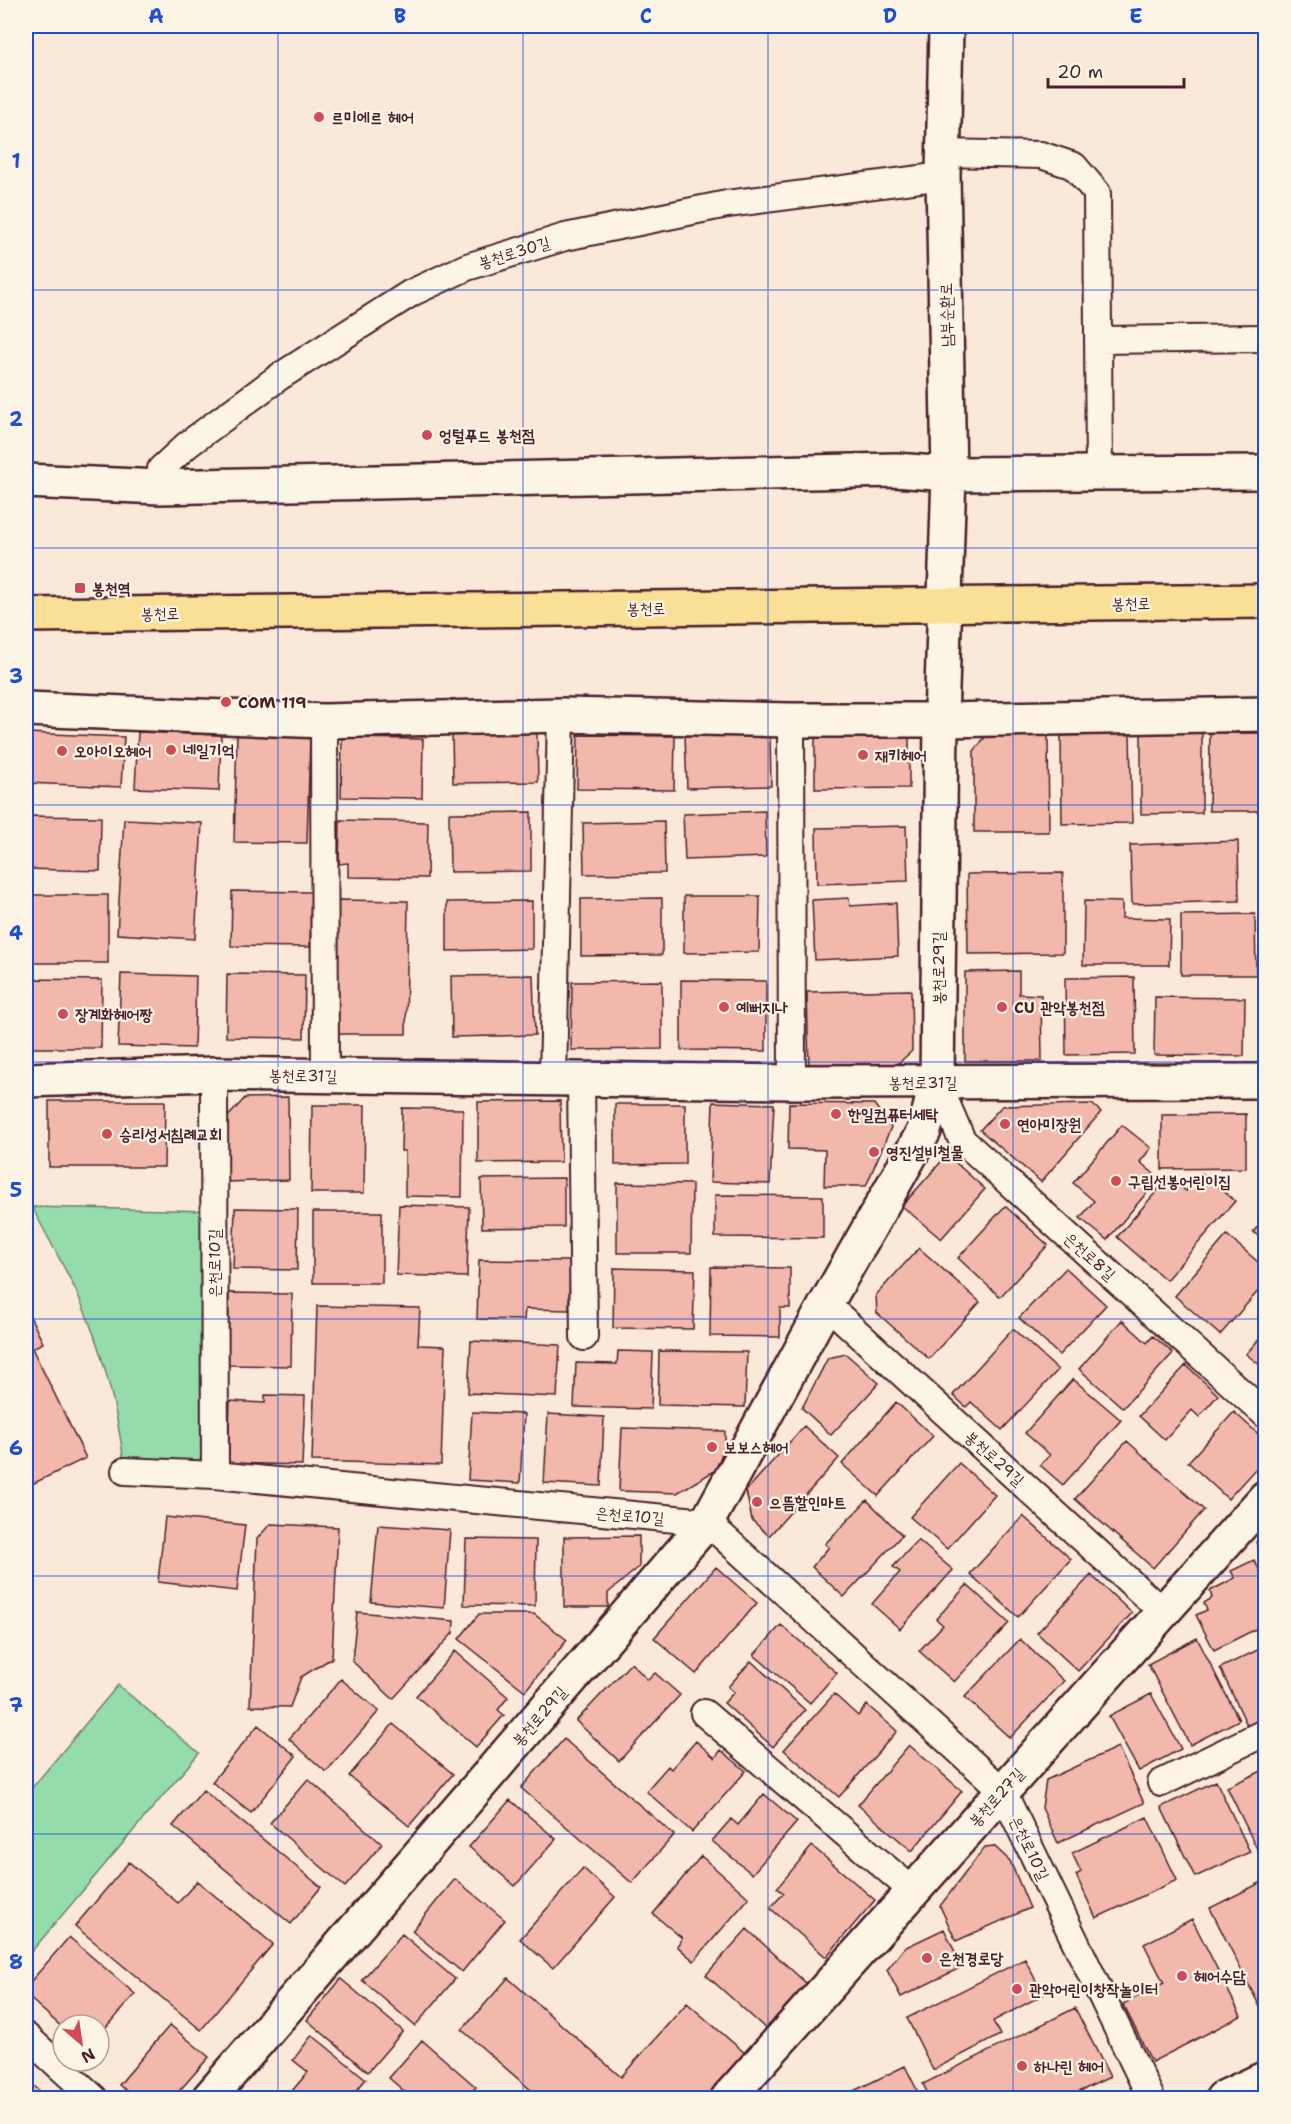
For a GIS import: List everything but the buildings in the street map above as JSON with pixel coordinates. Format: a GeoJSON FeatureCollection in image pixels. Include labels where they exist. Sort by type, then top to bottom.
{"type":"FeatureCollection","features":[{"type":"Feature","properties":{"kind":"main road","name":"봉천로"},"geometry":{"type":"LineString","coordinates":[[26,615],[1266,601]]}},
{"type":"Feature","properties":{"kind":"street","name":"남부순환로"},"geometry":{"type":"LineString","coordinates":[[945,605],[950,474],[943,165],[946,26]]}},
{"type":"Feature","properties":{"kind":"street"},"geometry":{"type":"LineString","coordinates":[[26,481],[160,487],[883,471],[950,474],[1266,472]]}},
{"type":"Feature","properties":{"kind":"street","name":"봉천로29길"},"geometry":{"type":"LineString","coordinates":[[209,2098],[707,1522],[924,1131],[938,1082],[941,720],[945,605]]}},
{"type":"Feature","properties":{"kind":"street"},"geometry":{"type":"LineString","coordinates":[[26,709],[324,721],[561,715],[791,720],[941,720],[1266,714]]}},
{"type":"Feature","properties":{"kind":"street","name":"봉천로31길"},"geometry":{"type":"LineString","coordinates":[[26,1080],[213,1074],[792,1082],[1266,1081]]}},
{"type":"Feature","properties":{"kind":"street","name":"봉천로27길"},"geometry":{"type":"LineString","coordinates":[[728,2098],[1266,1497]]}},
{"type":"Feature","properties":{"kind":"street"},"geometry":{"type":"LineString","coordinates":[[1223,2098],[1266,2078]]}},
{"type":"Feature","properties":{"kind":"lane","name":"봉천로30길"},"geometry":{"type":"LineString","coordinates":[[160,487],[161,468],[187,445],[279,377],[411,293],[467,267],[566,237],[726,204],[943,165],[1041,155],[1074,166],[1096,193],[1099,473]]}},
{"type":"Feature","properties":{"kind":"lane"},"geometry":{"type":"LineString","coordinates":[[1098,340],[1266,338]]}},
{"type":"Feature","properties":{"kind":"lane"},"geometry":{"type":"LineString","coordinates":[[561,715],[567,1079],[584,1337]]}},
{"type":"Feature","properties":{"kind":"lane"},"geometry":{"type":"LineString","coordinates":[[791,720],[792,1082]]}},
{"type":"Feature","properties":{"kind":"lane"},"geometry":{"type":"LineString","coordinates":[[324,721],[325,1076]]}},
{"type":"Feature","properties":{"kind":"lane","name":"은천로10길"},"geometry":{"type":"LineString","coordinates":[[213,1074],[215,1475],[707,1522],[1002,1790],[1151,2098]]}},
{"type":"Feature","properties":{"kind":"lane","name":"은천로8길"},"geometry":{"type":"LineString","coordinates":[[938,1082],[962,1140],[1266,1415]]}},
{"type":"Feature","properties":{"kind":"lane","name":"봉천로29길"},"geometry":{"type":"LineString","coordinates":[[826,1304],[1164,1613]]}},
{"type":"Feature","properties":{"kind":"lane"},"geometry":{"type":"LineString","coordinates":[[125,1471],[215,1475]]}},
{"type":"Feature","properties":{"kind":"lane"},"geometry":{"type":"LineString","coordinates":[[704,1713],[913,1891]]}},
{"type":"Feature","properties":{"kind":"lane"},"geometry":{"type":"LineString","coordinates":[[1161,1783],[1266,1732]]}},
{"type":"Feature","properties":{"kind":"lane"},"geometry":{"type":"LineString","coordinates":[[26,2036],[94,2098]]}},
{"type":"Feature","properties":{"kind":"green space"},"geometry":{"type":"Polygon","coordinates":[[[32,1207],[214,1211],[215,1475],[125,1471],[114,1403],[102,1358],[77,1293],[32,1207]]]}},
{"type":"Feature","properties":{"kind":"green space"},"geometry":{"type":"Polygon","coordinates":[[[118,1685],[199,1753],[26,1958],[26,1795],[118,1685]]]}},
{"type":"Feature","properties":{"kind":"place","name":"르미에르 헤어"},"geometry":{"type":"Point","coordinates":[319,117]}},
{"type":"Feature","properties":{"kind":"place","name":"엉털푸드 봉천점"},"geometry":{"type":"Point","coordinates":[427,435]}},
{"type":"Feature","properties":{"kind":"place","name":"봉천역"},"geometry":{"type":"Point","coordinates":[80,588]}},
{"type":"Feature","properties":{"kind":"place","name":"COM 119"},"geometry":{"type":"Point","coordinates":[226,702]}},
{"type":"Feature","properties":{"kind":"place","name":"네일기억"},"geometry":{"type":"Point","coordinates":[171,750]}},
{"type":"Feature","properties":{"kind":"place","name":"오아이오헤어"},"geometry":{"type":"Point","coordinates":[62,751]}},
{"type":"Feature","properties":{"kind":"place","name":"재키헤어"},"geometry":{"type":"Point","coordinates":[863,755]}},
{"type":"Feature","properties":{"kind":"place","name":"예뻐지나"},"geometry":{"type":"Point","coordinates":[724,1007]}},
{"type":"Feature","properties":{"kind":"place","name":"CU 관악봉천점"},"geometry":{"type":"Point","coordinates":[1002,1007]}},
{"type":"Feature","properties":{"kind":"place","name":"장계화헤어짱"},"geometry":{"type":"Point","coordinates":[63,1014]}},
{"type":"Feature","properties":{"kind":"place","name":"한일컴퓨터세탁"},"geometry":{"type":"Point","coordinates":[836,1114]}},
{"type":"Feature","properties":{"kind":"place","name":"연아미장원"},"geometry":{"type":"Point","coordinates":[1005,1124]}},
{"type":"Feature","properties":{"kind":"place","name":"승리성서침례교회"},"geometry":{"type":"Point","coordinates":[107,1134]}},
{"type":"Feature","properties":{"kind":"place","name":"영진설비철물"},"geometry":{"type":"Point","coordinates":[874,1152]}},
{"type":"Feature","properties":{"kind":"place","name":"구립선봉어린이집"},"geometry":{"type":"Point","coordinates":[1116,1181]}},
{"type":"Feature","properties":{"kind":"place","name":"보보스헤어"},"geometry":{"type":"Point","coordinates":[712,1447]}},
{"type":"Feature","properties":{"kind":"place","name":"으뜸할인마트"},"geometry":{"type":"Point","coordinates":[757,1502]}},
{"type":"Feature","properties":{"kind":"place","name":"은천경로당"},"geometry":{"type":"Point","coordinates":[927,1958]}},
{"type":"Feature","properties":{"kind":"place","name":"헤어수담"},"geometry":{"type":"Point","coordinates":[1182,1976]}},
{"type":"Feature","properties":{"kind":"place","name":"관악어린이창작놀이터"},"geometry":{"type":"Point","coordinates":[1017,1989]}},
{"type":"Feature","properties":{"kind":"place","name":"하나린 헤어"},"geometry":{"type":"Point","coordinates":[1022,2066]}}]}
